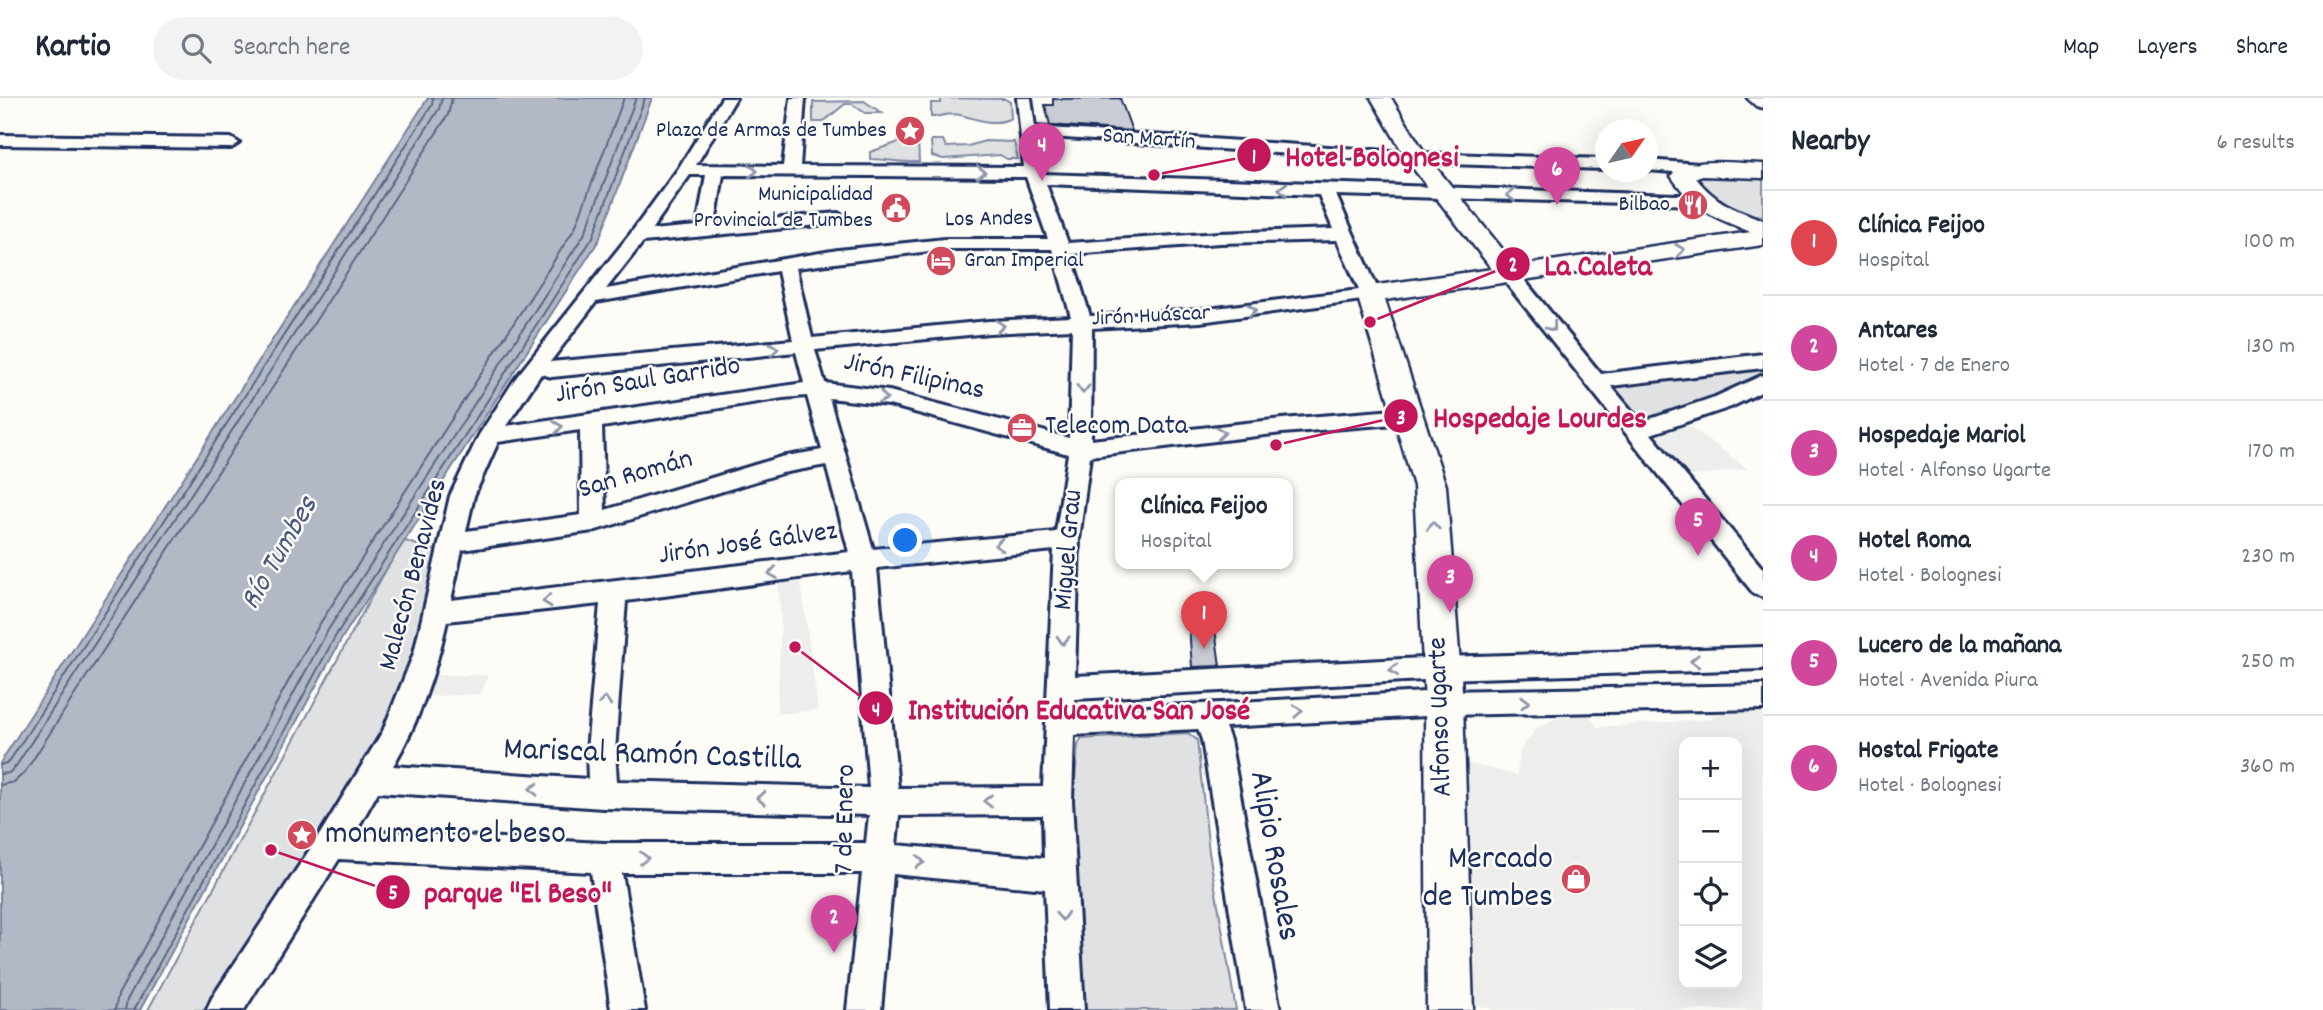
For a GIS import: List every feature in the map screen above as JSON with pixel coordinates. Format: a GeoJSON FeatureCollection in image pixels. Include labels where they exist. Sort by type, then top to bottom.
{"type":"FeatureCollection","features":[{"type":"Feature","properties":{"kind":"main road"},"geometry":{"type":"LineString","coordinates":[[1381,98],[1417,158],[1509,274]]}},
{"type":"Feature","properties":{"kind":"main road"},"geometry":{"type":"LineString","coordinates":[[1758,98],[1763,103]]}},
{"type":"Feature","properties":{"kind":"main road"},"geometry":{"type":"LineString","coordinates":[[1763,171],[1699,169],[1682,176],[1701,200],[1722,214],[1751,222],[1763,229]]}},
{"type":"Feature","properties":{"kind":"main road","name":"Jirón Huáscar"},"geometry":{"type":"LineString","coordinates":[[1370,294],[1763,237]]}},
{"type":"Feature","properties":{"kind":"main road","name":"Alfonso Ugarte"},"geometry":{"type":"LineString","coordinates":[[1370,294],[1430,486],[1443,685],[1450,1010]]}},
{"type":"Feature","properties":{"kind":"street","name":"Malecón Benavides"},"geometry":{"type":"LineString","coordinates":[[224,1010],[331,844],[395,737],[427,653],[462,496],[490,435],[536,365],[637,237],[685,170],[729,98]]}},
{"type":"Feature","properties":{"kind":"street"},"geometry":{"type":"LineString","coordinates":[[791,172],[798,98]]}},
{"type":"Feature","properties":{"kind":"street","name":"Miguel Grau"},"geometry":{"type":"LineString","coordinates":[[1023,98],[1034,176],[1060,246],[1082,321],[1080,449],[1067,540],[1057,801],[1068,1010]]}},
{"type":"Feature","properties":{"kind":"street","name":"San Martín"},"geometry":{"type":"LineString","coordinates":[[1029,131],[1417,158],[1595,164]]}},
{"type":"Feature","properties":{"kind":"street"},"geometry":{"type":"LineString","coordinates":[[0,140],[231,143]]}},
{"type":"Feature","properties":{"kind":"street"},"geometry":{"type":"LineString","coordinates":[[1658,166],[1699,169]]}},
{"type":"Feature","properties":{"kind":"street"},"geometry":{"type":"LineString","coordinates":[[685,170],[1034,176],[1325,190],[1701,200]]}},
{"type":"Feature","properties":{"kind":"street"},"geometry":{"type":"LineString","coordinates":[[705,230],[715,171]]}},
{"type":"Feature","properties":{"kind":"street","name":"Alfonso Ugarte"},"geometry":{"type":"LineString","coordinates":[[1325,190],[1370,294]]}},
{"type":"Feature","properties":{"kind":"street"},"geometry":{"type":"LineString","coordinates":[[637,237],[838,218]]}},
{"type":"Feature","properties":{"kind":"street","name":"Los Andes"},"geometry":{"type":"LineString","coordinates":[[587,298],[785,262],[945,244],[1060,246],[1343,234]]}},
{"type":"Feature","properties":{"kind":"street","name":"7 de Enero"},"geometry":{"type":"LineString","coordinates":[[785,262],[804,346],[864,561],[885,802],[864,1010]]}},
{"type":"Feature","properties":{"kind":"street"},"geometry":{"type":"LineString","coordinates":[[1509,274],[1763,587]]}},
{"type":"Feature","properties":{"kind":"street","name":"Jirón Huáscar"},"geometry":{"type":"LineString","coordinates":[[536,365],[552,370],[989,327],[1200,316],[1370,294]]}},
{"type":"Feature","properties":{"kind":"street"},"geometry":{"type":"LineString","coordinates":[[1596,381],[1763,361]]}},
{"type":"Feature","properties":{"kind":"street"},"geometry":{"type":"LineString","coordinates":[[1637,431],[1723,402],[1763,382]]}},
{"type":"Feature","properties":{"kind":"street","name":"Jirón Filipinas"},"geometry":{"type":"LineString","coordinates":[[816,389],[889,398],[1080,449]]}},
{"type":"Feature","properties":{"kind":"street","name":"Jirón Saul Garrido"},"geometry":{"type":"LineString","coordinates":[[490,435],[741,397],[816,389]]}},
{"type":"Feature","properties":{"kind":"street"},"geometry":{"type":"LineString","coordinates":[[1080,449],[1407,416]]}},
{"type":"Feature","properties":{"kind":"street"},"geometry":{"type":"LineString","coordinates":[[591,421],[593,522]]}},
{"type":"Feature","properties":{"kind":"street","name":"San Román"},"geometry":{"type":"LineString","coordinates":[[451,542],[593,522],[781,465],[835,456]]}},
{"type":"Feature","properties":{"kind":"street","name":"Jirón José Gálvez"},"geometry":{"type":"LineString","coordinates":[[438,612],[614,594],[998,544],[1067,540]]}},
{"type":"Feature","properties":{"kind":"street"},"geometry":{"type":"LineString","coordinates":[[603,794],[601,751],[614,594]]}},
{"type":"Feature","properties":{"kind":"street"},"geometry":{"type":"LineString","coordinates":[[1059,724],[1207,716],[1443,685],[1763,658]]}},
{"type":"Feature","properties":{"kind":"street"},"geometry":{"type":"LineString","coordinates":[[1060,688],[1443,685],[1763,697]]}},
{"type":"Feature","properties":{"kind":"street","name":"Alipio Rosales"},"geometry":{"type":"LineString","coordinates":[[1207,716],[1216,740],[1263,1010]]}},
{"type":"Feature","properties":{"kind":"street","name":"Mariscal Ramón Castilla"},"geometry":{"type":"LineString","coordinates":[[370,778],[603,794],[885,802],[1057,801]]}},
{"type":"Feature","properties":{"kind":"street"},"geometry":{"type":"LineString","coordinates":[[331,844],[604,858],[880,858],[1059,875]]}},
{"type":"Feature","properties":{"kind":"street"},"geometry":{"type":"LineString","coordinates":[[604,858],[628,1010]]}},
{"type":"Feature","properties":{"kind":"shaded area"},"geometry":{"type":"Polygon","coordinates":[[[941,98],[1005,99],[1010,102],[1011,118],[992,122],[956,114],[931,117],[931,103],[941,103],[941,98]]]}},
{"type":"Feature","properties":{"kind":"shaded area"},"geometry":{"type":"Polygon","coordinates":[[[864,101],[882,113],[865,113],[852,104],[845,104],[823,122],[813,122],[813,102],[864,101]]]}},
{"type":"Feature","properties":{"kind":"shaded area"},"geometry":{"type":"Polygon","coordinates":[[[918,140],[919,162],[870,159],[870,152],[902,141],[918,140]]]}},
{"type":"Feature","properties":{"kind":"shaded area"},"geometry":{"type":"Polygon","coordinates":[[[931,140],[943,140],[946,147],[968,146],[985,141],[1014,142],[1018,159],[1007,159],[1000,155],[943,159],[932,156],[931,140]]]}},
{"type":"Feature","properties":{"kind":"shaded area"},"geometry":{"type":"Polygon","coordinates":[[[1763,176],[1763,216],[1734,213],[1691,177],[1763,176]]]}},
{"type":"Feature","properties":{"kind":"shaded area"},"geometry":{"type":"Polygon","coordinates":[[[1763,369],[1763,379],[1643,423],[1635,418],[1610,384],[1763,369]]]}},
{"type":"Feature","properties":{"kind":"shaded area"},"geometry":{"type":"Polygon","coordinates":[[[1688,425],[1748,469],[1686,477],[1653,437],[1688,425]]]}},
{"type":"Feature","properties":{"kind":"shaded area"},"geometry":{"type":"Polygon","coordinates":[[[402,540],[443,553],[407,689],[209,1010],[148,1010],[402,540]]]}},
{"type":"Feature","properties":{"kind":"shaded area"},"geometry":{"type":"Polygon","coordinates":[[[801,582],[818,710],[777,714],[781,621],[778,583],[801,582]]]}},
{"type":"Feature","properties":{"kind":"shaded area"},"geometry":{"type":"Polygon","coordinates":[[[428,675],[488,675],[481,694],[419,697],[428,675]]]}},
{"type":"Feature","properties":{"kind":"shaded area","name":"Mercado de Tumbes"},"geometry":{"type":"Polygon","coordinates":[[[1763,701],[1763,1010],[1494,1010],[1468,1002],[1466,763],[1517,775],[1520,750],[1536,729],[1559,716],[1587,713],[1597,727],[1713,719],[1704,702],[1763,701]]]}},
{"type":"Feature","properties":{"kind":"shaded area"},"geometry":{"type":"Polygon","coordinates":[[[1188,733],[1197,740],[1209,852],[1236,1010],[1077,1010],[1068,864],[1078,745],[1081,739],[1188,733]]]}},
{"type":"Feature","properties":{"kind":"water","name":"Río Tumbes"},"geometry":{"type":"Polygon","coordinates":[[[428,98],[652,98],[599,240],[342,638],[140,1010],[0,1010],[0,763],[428,98]]]}},
{"type":"Feature","properties":{"kind":"building"},"geometry":{"type":"Polygon","coordinates":[[[1120,98],[1132,131],[1050,125],[1045,105],[1053,105],[1053,99],[1120,98]]]}},
{"type":"Feature","properties":{"kind":"building"},"geometry":{"type":"Polygon","coordinates":[[[1189,626],[1215,629],[1220,666],[1192,667],[1189,626]]]}},
{"type":"Feature","properties":{"kind":"place","name":"Plaza de Armas de Tumbes"},"geometry":{"type":"Point","coordinates":[910,131]}},
{"type":"Feature","properties":{"kind":"place","name":"Hotel Bolognesi"},"geometry":{"type":"Point","coordinates":[1154,175]}},
{"type":"Feature","properties":{"kind":"place","name":"Hotel Roma"},"geometry":{"type":"Point","coordinates":[1042,181]}},
{"type":"Feature","properties":{"kind":"place","name":"Hostal Frigate"},"geometry":{"type":"Point","coordinates":[1557,205]}},
{"type":"Feature","properties":{"kind":"place","name":"Bilbao"},"geometry":{"type":"Point","coordinates":[1693,205]}},
{"type":"Feature","properties":{"kind":"place","name":"Municipalidad Provincial de Tumbes"},"geometry":{"type":"Point","coordinates":[896,208]}},
{"type":"Feature","properties":{"kind":"place","name":"Gran Imperial"},"geometry":{"type":"Point","coordinates":[941,261]}},
{"type":"Feature","properties":{"kind":"place","name":"La Caleta"},"geometry":{"type":"Point","coordinates":[1370,322]}},
{"type":"Feature","properties":{"kind":"place","name":"Telecom Data"},"geometry":{"type":"Point","coordinates":[1022,428]}},
{"type":"Feature","properties":{"kind":"place","name":"Hospedaje Lourdes"},"geometry":{"type":"Point","coordinates":[1276,445]}},
{"type":"Feature","properties":{"kind":"place","name":"Lucero de la mañana"},"geometry":{"type":"Point","coordinates":[1698,556]}},
{"type":"Feature","properties":{"kind":"place","name":"Hospedaje Mariol"},"geometry":{"type":"Point","coordinates":[1450,613]}},
{"type":"Feature","properties":{"kind":"place","name":"Institución Educativa San José"},"geometry":{"type":"Point","coordinates":[795,647]}},
{"type":"Feature","properties":{"kind":"place","name":"Clínica Feijoo"},"geometry":{"type":"Point","coordinates":[1204,649]}},
{"type":"Feature","properties":{"kind":"place","name":"monumento el beso"},"geometry":{"type":"Point","coordinates":[302,835]}},
{"type":"Feature","properties":{"kind":"place","name":"parque \"El Beso\""},"geometry":{"type":"Point","coordinates":[271,850]}},
{"type":"Feature","properties":{"kind":"place","name":"Mercado de Tumbes"},"geometry":{"type":"Point","coordinates":[1576,879]}},
{"type":"Feature","properties":{"kind":"place","name":"Antares"},"geometry":{"type":"Point","coordinates":[834,953]}}]}
